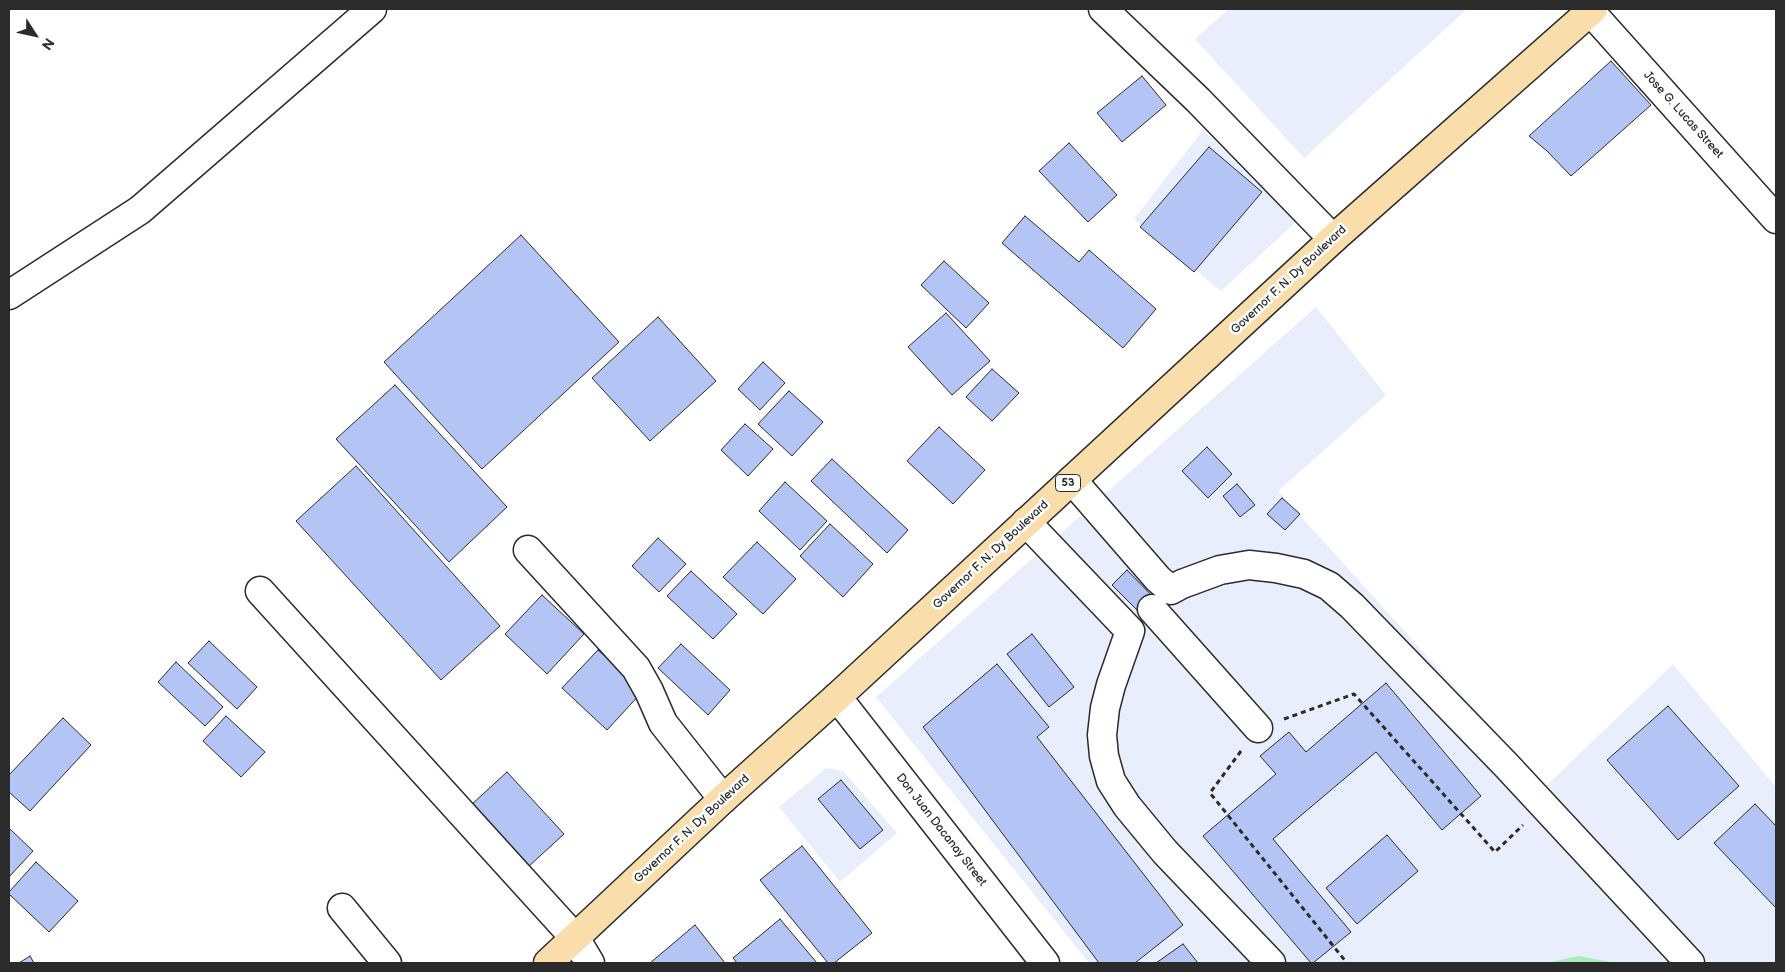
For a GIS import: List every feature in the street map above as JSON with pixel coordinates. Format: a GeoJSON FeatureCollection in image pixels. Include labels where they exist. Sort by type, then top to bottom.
{"type":"FeatureCollection","features":[{"type":"Feature","properties":{"kind":"highway","name":"Governor F. N. Dy Boulevard"},"geometry":{"type":"LineString","coordinates":[[548,963],[723,799],[837,697],[1333,239],[1591,10]]}},
{"type":"Feature","properties":{"kind":"street"},"geometry":{"type":"LineString","coordinates":[[9,295],[140,210],[372,9]]}},
{"type":"Feature","properties":{"kind":"street"},"geometry":{"type":"LineString","coordinates":[[1103,9],[1198,100],[1333,239]]}},
{"type":"Feature","properties":{"kind":"street","name":"Jose G. Lucas Street"},"geometry":{"type":"LineString","coordinates":[[1591,10],[1776,219]]}},
{"type":"Feature","properties":{"kind":"street"},"geometry":{"type":"LineString","coordinates":[[1072,480],[1158,579],[1161,600],[1258,728]]}},
{"type":"Feature","properties":{"kind":"street"},"geometry":{"type":"LineString","coordinates":[[1026,522],[1130,631]]}},
{"type":"Feature","properties":{"kind":"street"},"geometry":{"type":"LineString","coordinates":[[528,550],[636,668],[664,723],[723,799]]}},
{"type":"Feature","properties":{"kind":"street"},"geometry":{"type":"LineString","coordinates":[[1271,963],[1165,852],[1127,806],[1111,781],[1104,756],[1102,735],[1110,685],[1130,631],[1161,600],[1182,584],[1220,570],[1249,566],[1276,568],[1304,574],[1329,586],[1358,612],[1543,805],[1690,963]]}},
{"type":"Feature","properties":{"kind":"street"},"geometry":{"type":"LineString","coordinates":[[260,591],[575,938],[590,963]]}},
{"type":"Feature","properties":{"kind":"street","name":"Don Juan Dacanay Street"},"geometry":{"type":"LineString","coordinates":[[837,697],[1045,963]]}},
{"type":"Feature","properties":{"kind":"street"},"geometry":{"type":"LineString","coordinates":[[342,908],[386,963]]}},
{"type":"Feature","properties":{"kind":"path"},"geometry":{"type":"LineString","coordinates":[[1347,963],[1210,793],[1258,728],[1354,694],[1495,852],[1543,805]]}},
{"type":"Feature","properties":{"kind":"shaded area"},"geometry":{"type":"Polygon","coordinates":[[[1229,9],[1467,9],[1304,158],[1195,39],[1229,9]]]}},
{"type":"Feature","properties":{"kind":"shaded area"},"geometry":{"type":"Polygon","coordinates":[[[1203,130],[1296,222],[1221,291],[1134,219],[1203,130]]]}},
{"type":"Feature","properties":{"kind":"shaded area"},"geometry":{"type":"Polygon","coordinates":[[[1316,307],[1386,395],[1278,491],[1545,787],[1673,664],[1776,787],[1776,963],[1089,963],[876,697],[1316,307]]]}},
{"type":"Feature","properties":{"kind":"shaded area"},"geometry":{"type":"Polygon","coordinates":[[[826,768],[843,771],[897,833],[840,882],[779,807],[826,768]]]}},
{"type":"Feature","properties":{"kind":"green space"},"geometry":{"type":"Polygon","coordinates":[[[1579,956],[1615,963],[1547,963],[1579,956]]]}},
{"type":"Feature","properties":{"kind":"building"},"geometry":{"type":"Polygon","coordinates":[[[1611,61],[1651,105],[1571,176],[1547,151],[1529,136],[1611,61]]]}},
{"type":"Feature","properties":{"kind":"building"},"geometry":{"type":"Polygon","coordinates":[[[1142,76],[1166,105],[1122,142],[1097,113],[1142,76]]]}},
{"type":"Feature","properties":{"kind":"building"},"geometry":{"type":"Polygon","coordinates":[[[1069,143],[1117,195],[1088,222],[1039,171],[1069,143]]]}},
{"type":"Feature","properties":{"kind":"building"},"geometry":{"type":"Polygon","coordinates":[[[1209,147],[1262,192],[1194,272],[1140,227],[1209,147]]]}},
{"type":"Feature","properties":{"kind":"building"},"geometry":{"type":"Polygon","coordinates":[[[1025,216],[1079,262],[1089,250],[1156,309],[1123,348],[1002,243],[1025,216]]]}},
{"type":"Feature","properties":{"kind":"building"},"geometry":{"type":"Polygon","coordinates":[[[521,235],[619,342],[482,469],[384,362],[521,235]]]}},
{"type":"Feature","properties":{"kind":"building"},"geometry":{"type":"Polygon","coordinates":[[[944,261],[989,303],[966,328],[921,285],[944,261]]]}},
{"type":"Feature","properties":{"kind":"building"},"geometry":{"type":"Polygon","coordinates":[[[946,313],[990,361],[952,395],[908,347],[946,313]]]}},
{"type":"Feature","properties":{"kind":"building"},"geometry":{"type":"Polygon","coordinates":[[[658,317],[716,381],[650,441],[592,378],[658,317]]]}},
{"type":"Feature","properties":{"kind":"building"},"geometry":{"type":"Polygon","coordinates":[[[763,362],[785,383],[760,410],[738,389],[763,362]]]}},
{"type":"Feature","properties":{"kind":"building"},"geometry":{"type":"Polygon","coordinates":[[[992,369],[1019,393],[992,421],[966,397],[992,369]]]}},
{"type":"Feature","properties":{"kind":"building"},"geometry":{"type":"Polygon","coordinates":[[[395,385],[507,507],[449,562],[336,439],[395,385]]]}},
{"type":"Feature","properties":{"kind":"building"},"geometry":{"type":"Polygon","coordinates":[[[789,391],[823,422],[792,456],[758,424],[789,391]]]}},
{"type":"Feature","properties":{"kind":"building"},"geometry":{"type":"Polygon","coordinates":[[[745,424],[773,449],[748,476],[721,450],[745,424]]]}},
{"type":"Feature","properties":{"kind":"building"},"geometry":{"type":"Polygon","coordinates":[[[939,427],[985,470],[953,504],[907,461],[939,427]]]}},
{"type":"Feature","properties":{"kind":"building"},"geometry":{"type":"Polygon","coordinates":[[[1207,447],[1232,474],[1208,498],[1182,471],[1207,447]]]}},
{"type":"Feature","properties":{"kind":"building"},"geometry":{"type":"Polygon","coordinates":[[[832,459],[908,530],[887,553],[811,481],[832,459]]]}},
{"type":"Feature","properties":{"kind":"building"},"geometry":{"type":"Polygon","coordinates":[[[356,466],[500,626],[441,680],[296,521],[356,466]]]}},
{"type":"Feature","properties":{"kind":"building"},"geometry":{"type":"Polygon","coordinates":[[[785,482],[827,521],[800,550],[759,511],[785,482]]]}},
{"type":"Feature","properties":{"kind":"building"},"geometry":{"type":"Polygon","coordinates":[[[1237,484],[1255,505],[1240,517],[1223,496],[1237,484]]]}},
{"type":"Feature","properties":{"kind":"building"},"geometry":{"type":"Polygon","coordinates":[[[1282,498],[1300,514],[1285,530],[1267,514],[1282,498]]]}},
{"type":"Feature","properties":{"kind":"building"},"geometry":{"type":"Polygon","coordinates":[[[830,524],[873,564],[843,597],[800,556],[830,524]]]}},
{"type":"Feature","properties":{"kind":"building"},"geometry":{"type":"Polygon","coordinates":[[[658,538],[686,564],[659,592],[632,566],[658,538]]]}},
{"type":"Feature","properties":{"kind":"building"},"geometry":{"type":"Polygon","coordinates":[[[757,542],[796,579],[763,614],[723,577],[757,542]]]}},
{"type":"Feature","properties":{"kind":"building"},"geometry":{"type":"Polygon","coordinates":[[[1127,570],[1156,600],[1141,614],[1112,585],[1127,570]]]}},
{"type":"Feature","properties":{"kind":"building"},"geometry":{"type":"Polygon","coordinates":[[[691,571],[737,614],[713,639],[667,596],[691,571]]]}},
{"type":"Feature","properties":{"kind":"building"},"geometry":{"type":"Polygon","coordinates":[[[542,595],[584,634],[547,674],[505,634],[542,595]]]}},
{"type":"Feature","properties":{"kind":"building"},"geometry":{"type":"Polygon","coordinates":[[[1032,634],[1074,687],[1049,707],[1007,654],[1032,634]]]}},
{"type":"Feature","properties":{"kind":"building"},"geometry":{"type":"Polygon","coordinates":[[[209,641],[257,687],[237,709],[188,663],[209,641]]]}},
{"type":"Feature","properties":{"kind":"building"},"geometry":{"type":"Polygon","coordinates":[[[681,644],[730,690],[708,715],[658,668],[681,644]]]}},
{"type":"Feature","properties":{"kind":"building"},"geometry":{"type":"Polygon","coordinates":[[[598,650],[643,691],[607,730],[562,688],[598,650]]]}},
{"type":"Feature","properties":{"kind":"building"},"geometry":{"type":"Polygon","coordinates":[[[176,662],[223,707],[205,726],[158,682],[176,662]]]}},
{"type":"Feature","properties":{"kind":"building"},"geometry":{"type":"Polygon","coordinates":[[[997,664],[1049,727],[1037,737],[1183,925],[1135,963],[1099,963],[923,727],[997,664]]]}},
{"type":"Feature","properties":{"kind":"building"},"geometry":{"type":"Polygon","coordinates":[[[1386,683],[1481,796],[1442,830],[1376,752],[1273,839],[1351,932],[1311,963],[1203,836],[1276,774],[1260,756],[1289,732],[1306,752],[1386,683]]]}},
{"type":"Feature","properties":{"kind":"building"},"geometry":{"type":"Polygon","coordinates":[[[1668,706],[1739,786],[1678,840],[1607,760],[1668,706]]]}},
{"type":"Feature","properties":{"kind":"building"},"geometry":{"type":"Polygon","coordinates":[[[226,716],[265,752],[241,777],[203,741],[226,716]]]}},
{"type":"Feature","properties":{"kind":"building"},"geometry":{"type":"Polygon","coordinates":[[[63,718],[91,745],[30,811],[9,792],[9,775],[63,718]]]}},
{"type":"Feature","properties":{"kind":"building"},"geometry":{"type":"Polygon","coordinates":[[[507,772],[564,834],[528,867],[471,805],[507,772]]]}},
{"type":"Feature","properties":{"kind":"building"},"geometry":{"type":"Polygon","coordinates":[[[841,780],[883,830],[860,849],[818,799],[841,780]]]}},
{"type":"Feature","properties":{"kind":"building"},"geometry":{"type":"Polygon","coordinates":[[[1755,804],[1776,826],[1776,908],[1714,843],[1755,804]]]}},
{"type":"Feature","properties":{"kind":"building"},"geometry":{"type":"Polygon","coordinates":[[[9,828],[33,851],[9,877],[9,828]]]}},
{"type":"Feature","properties":{"kind":"building"},"geometry":{"type":"Polygon","coordinates":[[[1387,835],[1418,871],[1357,924],[1326,888],[1387,835]]]}},
{"type":"Feature","properties":{"kind":"building"},"geometry":{"type":"Polygon","coordinates":[[[802,846],[872,933],[834,963],[828,963],[760,880],[802,846]]]}},
{"type":"Feature","properties":{"kind":"building"},"geometry":{"type":"Polygon","coordinates":[[[36,862],[78,901],[49,932],[9,894],[36,862]]]}},
{"type":"Feature","properties":{"kind":"building"},"geometry":{"type":"Polygon","coordinates":[[[780,919],[817,963],[737,963],[733,958],[780,919]]]}},
{"type":"Feature","properties":{"kind":"building"},"geometry":{"type":"Polygon","coordinates":[[[695,925],[725,963],[650,963],[695,925]]]}},
{"type":"Feature","properties":{"kind":"building"},"geometry":{"type":"Polygon","coordinates":[[[1183,944],[1198,963],[1156,963],[1183,944]]]}},
{"type":"Feature","properties":{"kind":"building"},"geometry":{"type":"Polygon","coordinates":[[[30,956],[34,963],[19,963],[30,956]]]}}]}
